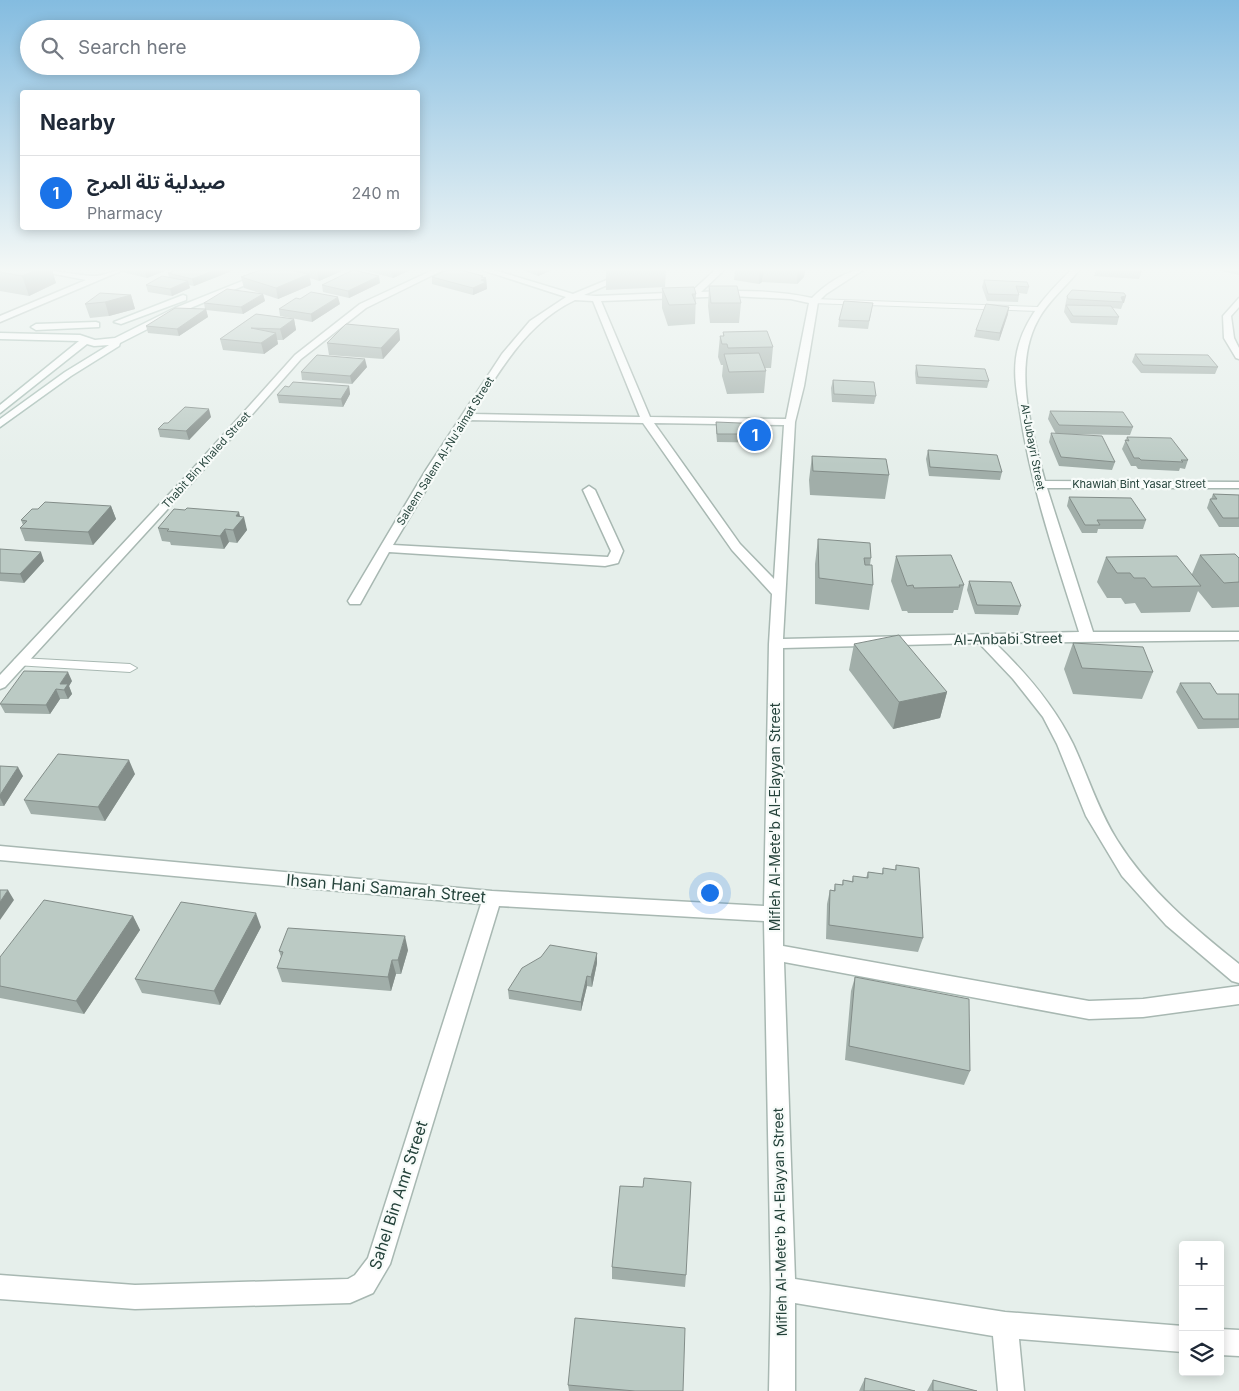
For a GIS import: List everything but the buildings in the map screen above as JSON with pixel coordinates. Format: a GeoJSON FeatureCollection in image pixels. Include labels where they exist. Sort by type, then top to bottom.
{"type":"FeatureCollection","features":[{"type":"Feature","properties":{"kind":"street"},"geometry":{"type":"LineString","coordinates":[[0,410],[82,340],[83,335]]}},
{"type":"Feature","properties":{"kind":"street"},"geometry":{"type":"LineString","coordinates":[[0,424],[68,374],[130,335]]}},
{"type":"Feature","properties":{"kind":"street","name":"Thabit Bin Khaled Street"},"geometry":{"type":"LineString","coordinates":[[0,684],[193,475],[298,357],[326,335]]}},
{"type":"Feature","properties":{"kind":"street","name":"Saleem Salem Al-Nu'aimat Street"},"geometry":{"type":"LineString","coordinates":[[355,602],[385,548],[464,417],[521,335]]}},
{"type":"Feature","properties":{"kind":"street"},"geometry":{"type":"LineString","coordinates":[[611,335],[646,419],[736,547],[779,593]]}},
{"type":"Feature","properties":{"kind":"street","name":"Mifleh Al-Mete'b Al-Elayyan Street"},"geometry":{"type":"LineString","coordinates":[[782,1391],[783,1289],[773,914],[776,644],[790,422],[799,386],[808,335]]}},
{"type":"Feature","properties":{"kind":"street","name":"Al-Jubayri Street"},"geometry":{"type":"LineString","coordinates":[[1027,335],[1019,363],[1027,428],[1039,484],[1087,636]]}},
{"type":"Feature","properties":{"kind":"street"},"geometry":{"type":"LineString","coordinates":[[1229,335],[1239,356]]}},
{"type":"Feature","properties":{"kind":"street"},"geometry":{"type":"LineString","coordinates":[[0,336],[105,343],[123,340]]}},
{"type":"Feature","properties":{"kind":"street"},"geometry":{"type":"LineString","coordinates":[[464,417],[790,422]]}},
{"type":"Feature","properties":{"kind":"street","name":"Khawlah Bint Yasar Street"},"geometry":{"type":"LineString","coordinates":[[1039,484],[1239,485]]}},
{"type":"Feature","properties":{"kind":"street"},"geometry":{"type":"LineString","coordinates":[[385,548],[605,562],[613,560],[617,550],[589,490]]}},
{"type":"Feature","properties":{"kind":"street","name":"Al-Anbabi Street"},"geometry":{"type":"LineString","coordinates":[[776,644],[1087,636],[1239,636]]}},
{"type":"Feature","properties":{"kind":"street"},"geometry":{"type":"LineString","coordinates":[[984,640],[1015,670],[1043,704],[1065,743],[1084,793],[1115,853],[1145,894],[1239,975]]}},
{"type":"Feature","properties":{"kind":"street","name":"Ihsan Hani Samarah Street"},"geometry":{"type":"LineString","coordinates":[[0,853],[492,898],[773,914]]}},
{"type":"Feature","properties":{"kind":"street","name":"Sahel Bin Amr Street"},"geometry":{"type":"LineString","coordinates":[[0,1287],[135,1297],[350,1291],[364,1284],[378,1264],[492,898]]}},
{"type":"Feature","properties":{"kind":"street"},"geometry":{"type":"LineString","coordinates":[[775,952],[1089,1010],[1143,1008],[1239,995]]}},
{"type":"Feature","properties":{"kind":"street"},"geometry":{"type":"LineString","coordinates":[[783,1289],[1005,1325],[1179,1339]]}},
{"type":"Feature","properties":{"kind":"street"},"geometry":{"type":"LineString","coordinates":[[1005,1325],[1011,1391]]}},
{"type":"Feature","properties":{"kind":"street"},"geometry":{"type":"LineString","coordinates":[[1224,1342],[1239,1344]]}},
{"type":"Feature","properties":{"kind":"lane"},"geometry":{"type":"LineString","coordinates":[[20,662],[130,668]]}},
{"type":"Feature","properties":{"kind":"place","name":"صيدلية تلة المرج"},"geometry":{"type":"Point","coordinates":[755,435]}}]}
